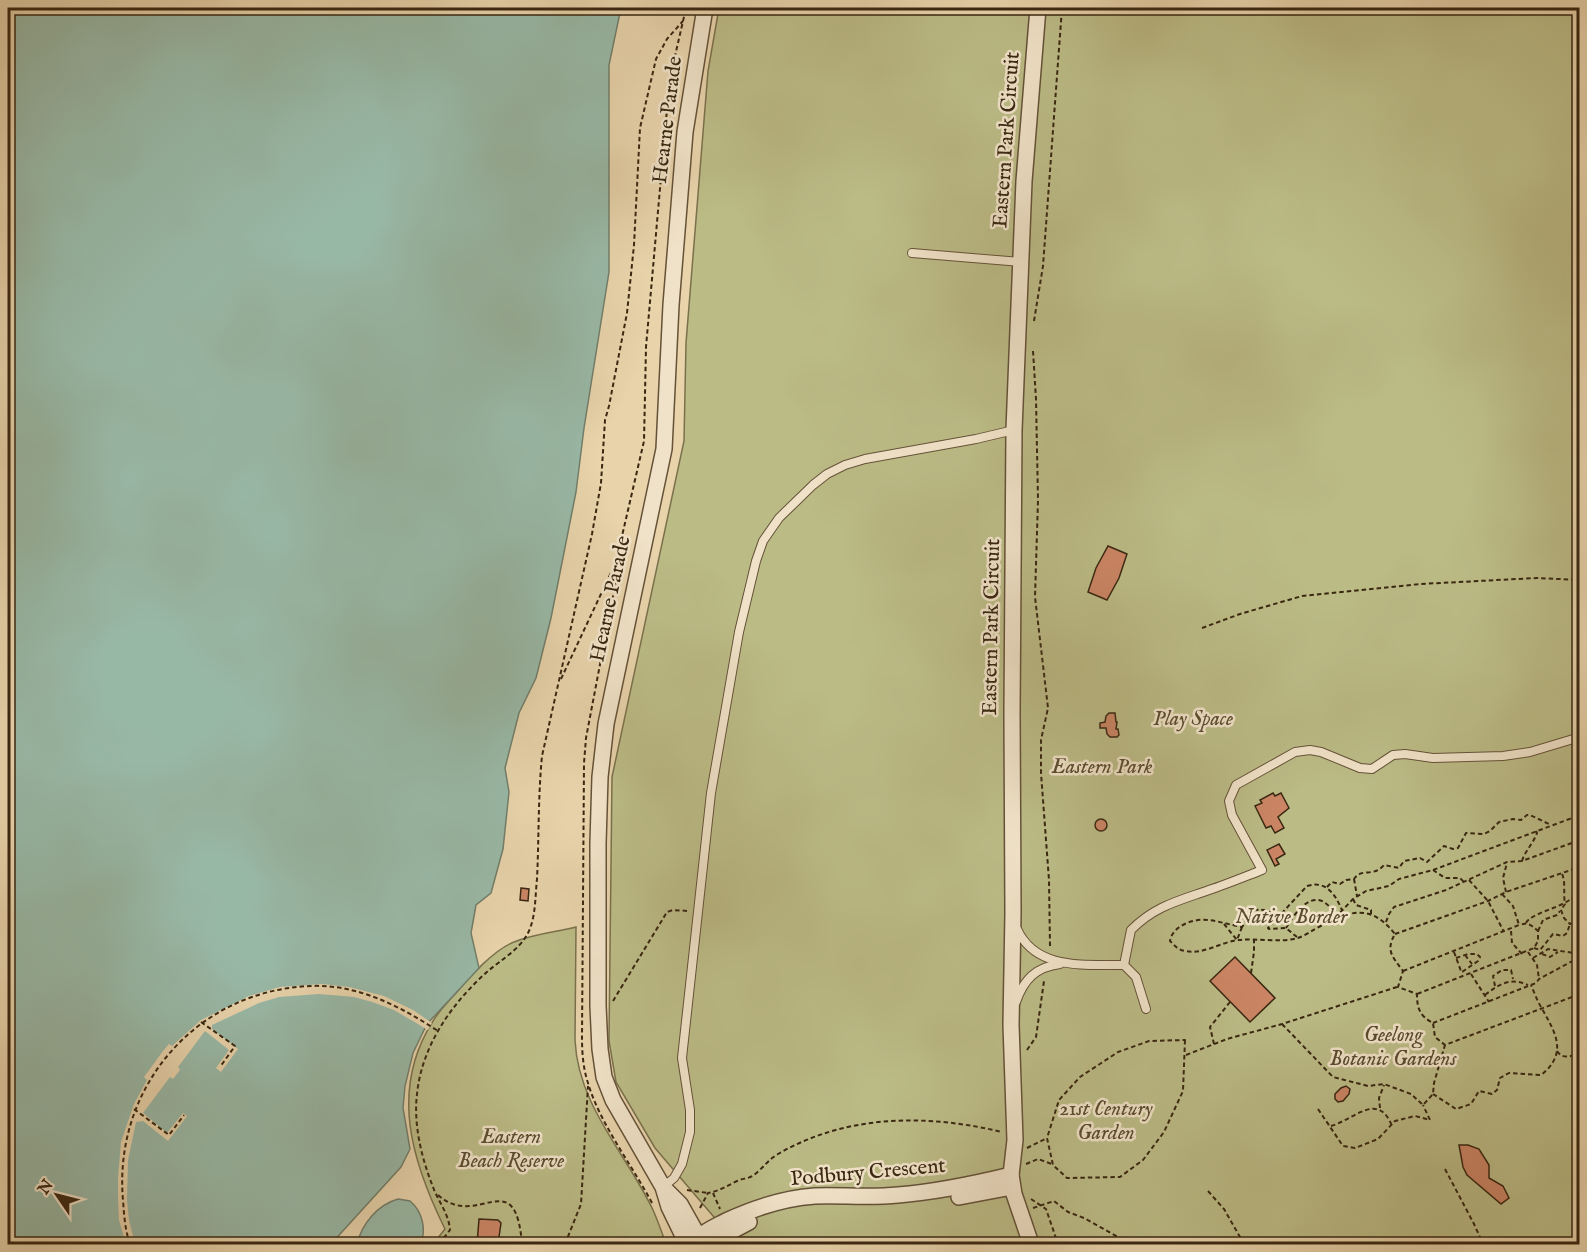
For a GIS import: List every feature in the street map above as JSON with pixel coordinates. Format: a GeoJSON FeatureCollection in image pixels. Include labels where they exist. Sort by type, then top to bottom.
{"type":"FeatureCollection","features":[{"type":"Feature","properties":{"kind":"street","name":"Hearne Parade"},"geometry":{"type":"LineString","coordinates":[[698,1243],[669,1207],[663,1187],[613,1100],[607,1085],[600,1049],[598,1006],[598,843],[602,747],[664,449],[671,305],[685,132],[705,8]]}},
{"type":"Feature","properties":{"kind":"street","name":"Eastern Park Circuit"},"geometry":{"type":"LineString","coordinates":[[1030,1245],[1012,1181],[1015,1133],[1011,1025],[1012,713],[1014,430],[1020,262],[1038,8]]}},
{"type":"Feature","properties":{"kind":"street","name":"Podbury Crescent"},"geometry":{"type":"LineString","coordinates":[[698,1243],[705,1231],[745,1213],[791,1199],[815,1196],[867,1197],[913,1194],[967,1185],[1012,1181]]}},
{"type":"Feature","properties":{"kind":"street","name":"Hearne Parade"},"geometry":{"type":"LineString","coordinates":[[663,1187],[680,1204],[698,1243]]}},
{"type":"Feature","properties":{"kind":"lane"},"geometry":{"type":"LineString","coordinates":[[912,253],[1020,262]]}},
{"type":"Feature","properties":{"kind":"lane"},"geometry":{"type":"LineString","coordinates":[[663,1187],[675,1178],[682,1164],[690,1132],[690,1110],[682,1058],[714,770],[739,632],[756,561],[766,536],[779,518],[813,485],[827,474],[845,465],[865,459],[1014,430]]}},
{"type":"Feature","properties":{"kind":"lane"},"geometry":{"type":"LineString","coordinates":[[1124,965],[1131,930],[1155,910],[1175,900],[1208,891],[1262,870],[1232,815],[1229,801],[1236,784],[1295,752],[1310,750],[1321,752],[1360,768],[1372,769],[1393,755],[1405,754],[1433,758],[1503,756],[1530,752],[1580,737]]}},
{"type":"Feature","properties":{"kind":"lane"},"geometry":{"type":"LineString","coordinates":[[1013,913],[1023,940],[1047,963]]}},
{"type":"Feature","properties":{"kind":"lane"},"geometry":{"type":"LineString","coordinates":[[1011,1025],[1016,1001],[1025,981],[1047,963],[1124,965],[1136,977],[1146,1009]]}},
{"type":"Feature","properties":{"kind":"path"},"geometry":{"type":"LineString","coordinates":[[559,682],[616,562],[643,450],[646,347],[669,89],[686,8]]}},
{"type":"Feature","properties":{"kind":"path"},"geometry":{"type":"LineString","coordinates":[[1034,323],[1043,266],[1062,8]]}},
{"type":"Feature","properties":{"kind":"path"},"geometry":{"type":"LineString","coordinates":[[439,1245],[450,1230],[449,1221],[436,1193],[420,1143],[416,1108],[423,1066],[438,1031],[452,1010],[474,984],[521,943],[529,932],[535,896],[542,756],[592,534],[601,483],[605,420],[627,313],[634,245],[640,128],[656,59],[663,45],[683,21]]}},
{"type":"Feature","properties":{"kind":"path"},"geometry":{"type":"LineString","coordinates":[[1025,1055],[1036,1037],[1047,963],[1050,905],[1041,774],[1041,740],[1048,708],[1035,597],[1038,500],[1036,399],[1032,345]]}},
{"type":"Feature","properties":{"kind":"path"},"geometry":{"type":"LineString","coordinates":[[1202,628],[1302,596],[1420,584],[1537,578],[1580,580]]}},
{"type":"Feature","properties":{"kind":"path"},"geometry":{"type":"LineString","coordinates":[[1354,879],[1357,874],[1379,871],[1384,865],[1399,868],[1404,861],[1420,858],[1427,862],[1444,846],[1458,848],[1467,833],[1484,834],[1499,822],[1521,820],[1530,814],[1551,825]]}},
{"type":"Feature","properties":{"kind":"path"},"geometry":{"type":"LineString","coordinates":[[1335,917],[1353,899],[1366,891],[1389,886],[1400,879],[1433,870],[1572,818],[1580,823]]}},
{"type":"Feature","properties":{"kind":"path"},"geometry":{"type":"LineString","coordinates":[[1522,861],[1534,841],[1536,831]]}},
{"type":"Feature","properties":{"kind":"path"},"geometry":{"type":"LineString","coordinates":[[1386,922],[1394,907],[1464,882],[1507,862],[1522,861],[1580,840]]}},
{"type":"Feature","properties":{"kind":"path"},"geometry":{"type":"LineString","coordinates":[[1506,891],[1503,878],[1507,862]]}},
{"type":"Feature","properties":{"kind":"path"},"geometry":{"type":"LineString","coordinates":[[1398,987],[1402,971],[1391,954],[1389,944],[1395,934],[1488,901],[1506,891],[1580,867]]}},
{"type":"Feature","properties":{"kind":"path"},"geometry":{"type":"LineString","coordinates":[[1433,870],[1445,878],[1460,878],[1464,882]]}},
{"type":"Feature","properties":{"kind":"path"},"geometry":{"type":"LineString","coordinates":[[1562,874],[1565,879],[1562,893],[1565,904]]}},
{"type":"Feature","properties":{"kind":"path"},"geometry":{"type":"LineString","coordinates":[[1327,887],[1332,882],[1340,884],[1354,879]]}},
{"type":"Feature","properties":{"kind":"path"},"geometry":{"type":"LineString","coordinates":[[1354,879],[1357,896]]}},
{"type":"Feature","properties":{"kind":"path"},"geometry":{"type":"LineString","coordinates":[[1469,880],[1488,901],[1504,932]]}},
{"type":"Feature","properties":{"kind":"path"},"geometry":{"type":"LineString","coordinates":[[1298,938],[1286,928],[1268,928],[1307,886],[1315,884],[1327,887],[1337,898],[1342,909]]}},
{"type":"Feature","properties":{"kind":"path"},"geometry":{"type":"LineString","coordinates":[[1502,893],[1513,906],[1519,925]]}},
{"type":"Feature","properties":{"kind":"path"},"geometry":{"type":"LineString","coordinates":[[1186,1055],[1227,1039],[1398,987],[1417,994],[1528,952],[1538,941],[1538,931],[1543,920],[1557,915],[1572,898],[1580,902]]}},
{"type":"Feature","properties":{"kind":"path"},"geometry":{"type":"LineString","coordinates":[[1353,899],[1359,907],[1371,910],[1371,914]]}},
{"type":"Feature","properties":{"kind":"path"},"geometry":{"type":"LineString","coordinates":[[1286,928],[1302,905],[1311,900],[1322,900],[1330,905],[1335,917]]}},
{"type":"Feature","properties":{"kind":"path"},"geometry":{"type":"LineString","coordinates":[[1526,923],[1527,919],[1533,916],[1565,904]]}},
{"type":"Feature","properties":{"kind":"path"},"geometry":{"type":"LineString","coordinates":[[598,1006],[611,1005],[667,912],[673,910],[698,911]]}},
{"type":"Feature","properties":{"kind":"path"},"geometry":{"type":"LineString","coordinates":[[1237,940],[1242,927],[1254,910],[1268,910],[1278,919]]}},
{"type":"Feature","properties":{"kind":"path"},"geometry":{"type":"LineString","coordinates":[[1561,910],[1564,918],[1570,924]]}},
{"type":"Feature","properties":{"kind":"path"},"geometry":{"type":"LineString","coordinates":[[1242,927],[1208,919],[1192,921],[1176,929],[1170,941],[1177,949],[1186,952],[1201,951],[1237,940],[1298,938],[1335,917],[1356,911],[1371,914],[1386,922],[1395,934]]}},
{"type":"Feature","properties":{"kind":"path"},"geometry":{"type":"LineString","coordinates":[[1570,924],[1580,921]]}},
{"type":"Feature","properties":{"kind":"path"},"geometry":{"type":"LineString","coordinates":[[1402,971],[1519,925],[1526,923],[1538,931]]}},
{"type":"Feature","properties":{"kind":"path"},"geometry":{"type":"LineString","coordinates":[[1224,924],[1237,940]]}},
{"type":"Feature","properties":{"kind":"path"},"geometry":{"type":"LineString","coordinates":[[1534,948],[1540,950],[1550,936],[1563,936],[1567,933],[1570,924]]}},
{"type":"Feature","properties":{"kind":"path"},"geometry":{"type":"LineString","coordinates":[[1511,930],[1512,943],[1522,954]]}},
{"type":"Feature","properties":{"kind":"path"},"geometry":{"type":"LineString","coordinates":[[1251,974],[1254,940]]}},
{"type":"Feature","properties":{"kind":"path"},"geometry":{"type":"LineString","coordinates":[[1533,958],[1548,949],[1580,956]]}},
{"type":"Feature","properties":{"kind":"path"},"geometry":{"type":"LineString","coordinates":[[1454,952],[1463,976]]}},
{"type":"Feature","properties":{"kind":"path"},"geometry":{"type":"LineString","coordinates":[[1528,952],[1537,965],[1539,979]]}},
{"type":"Feature","properties":{"kind":"path"},"geometry":{"type":"LineString","coordinates":[[1542,954],[1550,957],[1558,952]]}},
{"type":"Feature","properties":{"kind":"path"},"geometry":{"type":"LineString","coordinates":[[1456,958],[1477,954],[1480,957],[1462,972]]}},
{"type":"Feature","properties":{"kind":"path"},"geometry":{"type":"LineString","coordinates":[[1465,955],[1472,964]]}},
{"type":"Feature","properties":{"kind":"path"},"geometry":{"type":"LineString","coordinates":[[1433,1023],[1536,983],[1539,979],[1580,956]]}},
{"type":"Feature","properties":{"kind":"path"},"geometry":{"type":"LineString","coordinates":[[1496,986],[1493,976],[1502,970],[1511,970],[1513,980]]}},
{"type":"Feature","properties":{"kind":"path"},"geometry":{"type":"LineString","coordinates":[[1470,974],[1489,1002]]}},
{"type":"Feature","properties":{"kind":"path"},"geometry":{"type":"LineString","coordinates":[[1433,1094],[1456,1109],[1471,1104],[1479,1091],[1492,1094],[1497,1090],[1500,1078],[1509,1073],[1541,1075],[1550,1068],[1557,1051],[1556,1035],[1530,985],[1513,980],[1496,986],[1485,995]]}},
{"type":"Feature","properties":{"kind":"path"},"geometry":{"type":"LineString","coordinates":[[130,1245],[126,1232],[122,1182],[125,1143],[134,1109],[159,1066],[181,1038],[201,1022],[251,998],[279,989],[312,986],[342,988],[379,999],[410,1013],[438,1031]]}},
{"type":"Feature","properties":{"kind":"path"},"geometry":{"type":"LineString","coordinates":[[1417,994],[1417,1007],[1423,1017],[1433,1023]]}},
{"type":"Feature","properties":{"kind":"path"},"geometry":{"type":"LineString","coordinates":[[1445,1045],[1580,994]]}},
{"type":"Feature","properties":{"kind":"path"},"geometry":{"type":"LineString","coordinates":[[1214,1044],[1210,1027],[1230,1002]]}},
{"type":"Feature","properties":{"kind":"path"},"geometry":{"type":"LineString","coordinates":[[201,1022],[235,1047],[220,1067]]}},
{"type":"Feature","properties":{"kind":"path"},"geometry":{"type":"LineString","coordinates":[[1433,1023],[1435,1036],[1445,1045]]}},
{"type":"Feature","properties":{"kind":"path"},"geometry":{"type":"LineString","coordinates":[[1282,1024],[1333,1077],[1368,1086],[1384,1084],[1411,1094],[1423,1105],[1430,1120],[1415,1116],[1395,1121],[1378,1138],[1355,1148],[1343,1146],[1318,1109]]}},
{"type":"Feature","properties":{"kind":"path"},"geometry":{"type":"LineString","coordinates":[[1024,1157],[1024,1165],[1038,1159],[1053,1165],[1067,1178],[1120,1177],[1143,1160],[1164,1132],[1183,1091],[1185,1041],[1149,1041],[1118,1052],[1080,1077],[1059,1101],[1047,1138],[1053,1165]]}},
{"type":"Feature","properties":{"kind":"path"},"geometry":{"type":"LineString","coordinates":[[1423,1105],[1433,1094],[1445,1045]]}},
{"type":"Feature","properties":{"kind":"path"},"geometry":{"type":"LineString","coordinates":[[1557,1051],[1560,1055],[1567,1057],[1580,1053]]}},
{"type":"Feature","properties":{"kind":"path"},"geometry":{"type":"LineString","coordinates":[[1380,1108],[1379,1098],[1384,1084]]}},
{"type":"Feature","properties":{"kind":"path"},"geometry":{"type":"LineString","coordinates":[[565,1245],[581,1204],[588,1085],[602,1116],[656,1211]]}},
{"type":"Feature","properties":{"kind":"path"},"geometry":{"type":"LineString","coordinates":[[1331,1126],[1343,1123],[1371,1108],[1380,1108],[1387,1114],[1392,1126]]}},
{"type":"Feature","properties":{"kind":"path"},"geometry":{"type":"LineString","coordinates":[[134,1109],[169,1135],[183,1115]]}},
{"type":"Feature","properties":{"kind":"path"},"geometry":{"type":"LineString","coordinates":[[688,1219],[695,1217],[708,1193],[751,1177],[769,1160],[795,1145],[855,1124],[922,1119],[1026,1133],[1025,1149],[1047,1138]]}},
{"type":"Feature","properties":{"kind":"path"},"geometry":{"type":"LineString","coordinates":[[1445,1169],[1483,1245]]}},
{"type":"Feature","properties":{"kind":"path"},"geometry":{"type":"LineString","coordinates":[[1208,1191],[1224,1209],[1244,1245]]}},
{"type":"Feature","properties":{"kind":"path"},"geometry":{"type":"LineString","coordinates":[[436,1193],[445,1200],[461,1205],[481,1206],[501,1201],[509,1203],[515,1209],[519,1220],[522,1245]]}},
{"type":"Feature","properties":{"kind":"path"},"geometry":{"type":"LineString","coordinates":[[1027,1195],[1047,1211],[1058,1245]]}},
{"type":"Feature","properties":{"kind":"path"},"geometry":{"type":"LineString","coordinates":[[1020,1215],[1054,1201],[1068,1212],[1118,1237],[1142,1245]]}},
{"type":"Feature","properties":{"kind":"green space","name":"Eastern Park"},"geometry":{"type":"Polygon","coordinates":[[[719,8],[1579,8],[1579,1244],[737,1244],[655,1148],[616,1082],[609,1041],[612,777],[684,441],[686,343],[708,71],[719,8]]]}},
{"type":"Feature","properties":{"kind":"green space","name":"Eastern Beach Reserve"},"geometry":{"type":"Polygon","coordinates":[[[576,927],[575,1040],[578,1064],[594,1108],[642,1189],[655,1214],[666,1244],[433,1244],[445,1229],[423,1178],[410,1126],[409,1099],[412,1073],[420,1047],[441,1010],[491,957],[521,939],[576,927]]]}},
{"type":"Feature","properties":{"kind":"shaded area"},"geometry":{"type":"Polygon","coordinates":[[[8,8],[621,8],[609,65],[609,272],[576,492],[551,618],[536,678],[519,713],[505,768],[509,792],[503,849],[491,893],[476,905],[471,933],[479,968],[427,1024],[413,1053],[405,1086],[403,1108],[410,1149],[401,1167],[331,1244],[8,1244],[8,8]]]}},
{"type":"Feature","properties":{"kind":"shaded area"},"geometry":{"type":"Polygon","coordinates":[[[398,1199],[410,1201],[421,1215],[423,1232],[421,1244],[357,1244],[372,1216],[383,1206],[398,1199]]]}},
{"type":"Feature","properties":{"kind":"pier"},"geometry":{"type":"Polygon","coordinates":[[[322,984],[349,987],[384,996],[413,1010],[432,1023],[428,1030],[394,1010],[372,1002],[354,997],[319,994],[279,997],[259,1003],[212,1025],[212,1029],[238,1049],[221,1072],[216,1068],[229,1050],[205,1031],[178,1067],[180,1070],[173,1079],[170,1077],[143,1113],[167,1133],[183,1113],[187,1116],[168,1141],[143,1121],[136,1122],[128,1160],[127,1200],[135,1244],[126,1244],[119,1220],[118,1178],[121,1142],[134,1104],[147,1080],[144,1077],[163,1051],[169,1044],[172,1046],[201,1020],[249,996],[280,987],[322,984]]]}},
{"type":"Feature","properties":{"kind":"building"},"geometry":{"type":"Polygon","coordinates":[[[1108,546],[1127,554],[1119,578],[1107,600],[1088,592],[1096,568],[1108,546]]]}},
{"type":"Feature","properties":{"kind":"building"},"geometry":{"type":"Polygon","coordinates":[[[1109,713],[1115,713],[1116,729],[1119,735],[1117,737],[1110,737],[1106,728],[1100,728],[1100,723],[1105,722],[1109,713]]]}},
{"type":"Feature","properties":{"kind":"building"},"geometry":{"type":"Polygon","coordinates":[[[1273,793],[1275,796],[1281,793],[1289,808],[1278,817],[1284,828],[1275,833],[1271,826],[1266,828],[1255,806],[1262,803],[1260,800],[1273,793]]]}},
{"type":"Feature","properties":{"kind":"building"},"geometry":{"type":"Polygon","coordinates":[[[1103,819],[1107,825],[1103,831],[1099,831],[1095,823],[1103,819]]]}},
{"type":"Feature","properties":{"kind":"building"},"geometry":{"type":"Polygon","coordinates":[[[1279,844],[1285,854],[1276,859],[1279,864],[1275,866],[1267,850],[1279,844]]]}},
{"type":"Feature","properties":{"kind":"building"},"geometry":{"type":"Polygon","coordinates":[[[521,888],[529,889],[528,901],[520,900],[521,888]]]}},
{"type":"Feature","properties":{"kind":"building"},"geometry":{"type":"Polygon","coordinates":[[[1235,957],[1275,998],[1250,1022],[1210,981],[1235,957]]]}},
{"type":"Feature","properties":{"kind":"building"},"geometry":{"type":"Polygon","coordinates":[[[1346,1086],[1350,1089],[1349,1094],[1343,1101],[1338,1102],[1335,1094],[1346,1086]]]}},
{"type":"Feature","properties":{"kind":"building"},"geometry":{"type":"Polygon","coordinates":[[[1459,1145],[1479,1149],[1489,1165],[1489,1178],[1503,1186],[1509,1198],[1501,1204],[1467,1175],[1463,1167],[1459,1145]]]}},
{"type":"Feature","properties":{"kind":"building"},"geometry":{"type":"Polygon","coordinates":[[[479,1219],[498,1220],[501,1223],[498,1244],[477,1244],[479,1219]]]}},
{"type":"Feature","properties":{"kind":"park label","name":"Play Space"},"geometry":{"type":"Point","coordinates":[1193,719]}},
{"type":"Feature","properties":{"kind":"park label","name":"Native Border"},"geometry":{"type":"Point","coordinates":[1291,917]}},
{"type":"Feature","properties":{"kind":"park label","name":"Geelong Botanic Gardens"},"geometry":{"type":"Point","coordinates":[1393,1047]}},
{"type":"Feature","properties":{"kind":"park label","name":"21st Century Garden"},"geometry":{"type":"Point","coordinates":[1106,1121]}}]}
